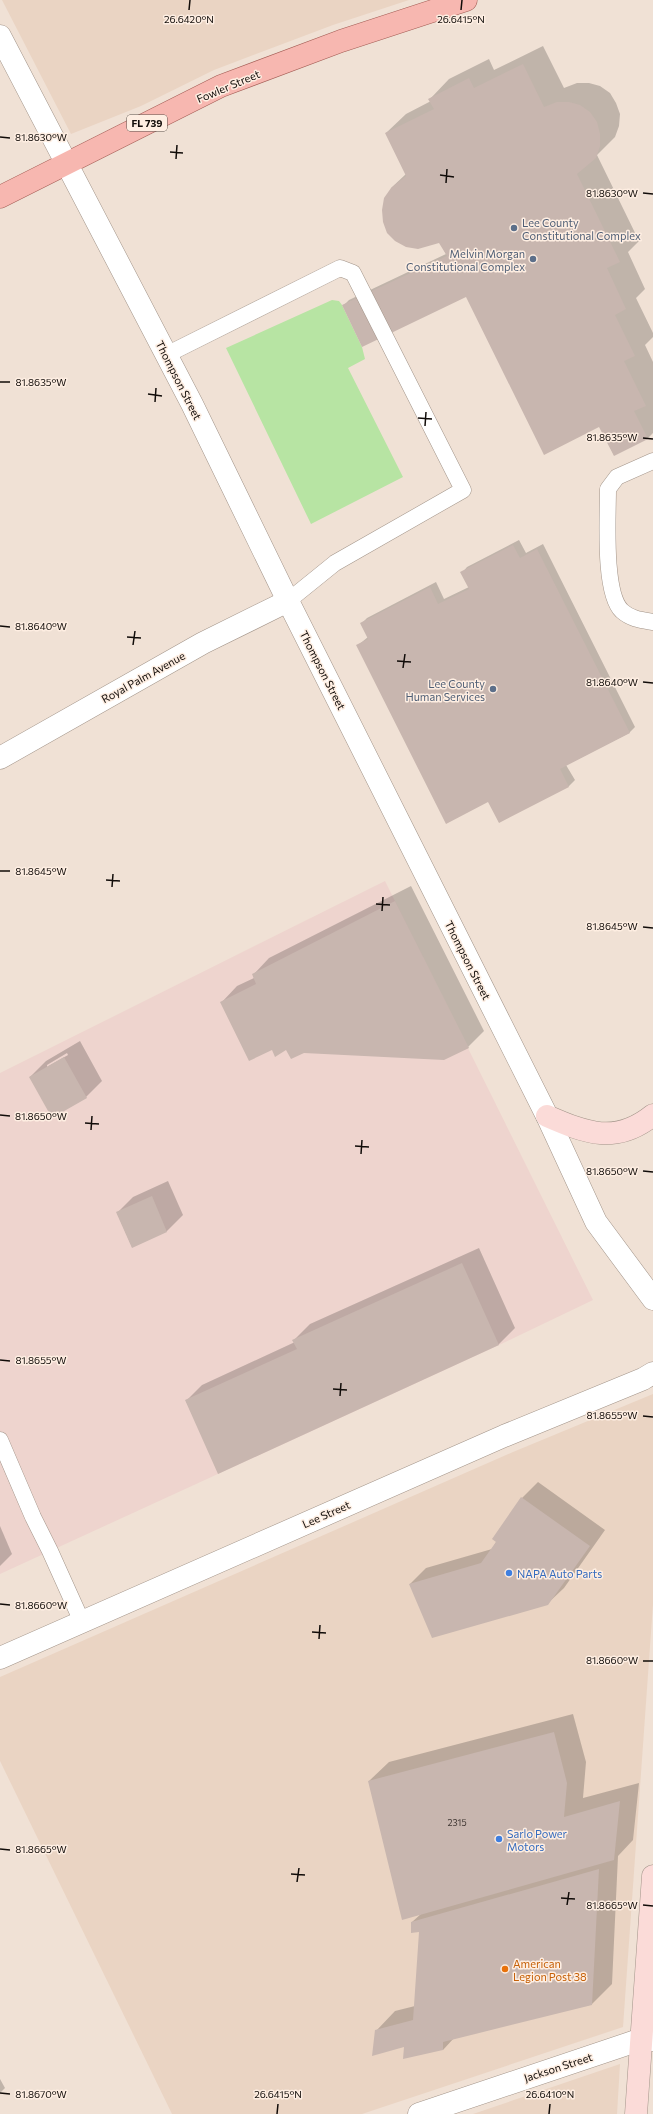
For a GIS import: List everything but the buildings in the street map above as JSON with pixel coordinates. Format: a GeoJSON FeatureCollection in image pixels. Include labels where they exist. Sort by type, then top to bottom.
{"type":"FeatureCollection","features":[{"type":"Feature","properties":{"kind":"main road","name":"Fowler Street"},"geometry":{"type":"LineString","coordinates":[[0,198],[222,86],[341,41],[466,0]]}},
{"type":"Feature","properties":{"kind":"main road"},"geometry":{"type":"LineString","coordinates":[[547,1116],[580,1130],[601,1134],[622,1131],[642,1124],[653,1115]]}},
{"type":"Feature","properties":{"kind":"main road"},"geometry":{"type":"LineString","coordinates":[[636,2114],[647,2040],[653,1876]]}},
{"type":"Feature","properties":{"kind":"street","name":"Thompson Street"},"geometry":{"type":"LineString","coordinates":[[0,36],[166,356],[547,1116],[596,1222],[653,1298]]}},
{"type":"Feature","properties":{"kind":"street","name":"Royal Palm Avenue"},"geometry":{"type":"LineString","coordinates":[[0,758],[203,643],[288,601]]}},
{"type":"Feature","properties":{"kind":"street","name":"Lee Street"},"geometry":{"type":"LineString","coordinates":[[0,1658],[504,1436],[643,1379],[653,1373]]}},
{"type":"Feature","properties":{"kind":"street","name":"Jackson Street"},"geometry":{"type":"LineString","coordinates":[[418,2114],[647,2040]]}},
{"type":"Feature","properties":{"kind":"lane"},"geometry":{"type":"LineString","coordinates":[[166,356],[340,268],[353,273],[463,490],[335,563],[288,601]]}},
{"type":"Feature","properties":{"kind":"lane"},"geometry":{"type":"LineString","coordinates":[[653,461],[617,477],[608,488],[609,579],[613,596],[621,610],[632,618],[653,622]]}},
{"type":"Feature","properties":{"kind":"lane"},"geometry":{"type":"LineString","coordinates":[[0,1440],[33,1517],[82,1622]]}},
{"type":"Feature","properties":{"kind":"shaded area"},"geometry":{"type":"Polygon","coordinates":[[[2,0],[409,0],[333,25],[214,70],[141,106],[71,134],[2,0]]]}},
{"type":"Feature","properties":{"kind":"shaded area"},"geometry":{"type":"Polygon","coordinates":[[[385,881],[593,1300],[499,1345],[0,1574],[0,1073],[385,881]]]}},
{"type":"Feature","properties":{"kind":"shaded area"},"geometry":{"type":"Polygon","coordinates":[[[653,1394],[653,1604],[623,2027],[362,2114],[172,2114],[0,1761],[0,1677],[513,1452],[653,1394]]]}},
{"type":"Feature","properties":{"kind":"shaded area"},"geometry":{"type":"Polygon","coordinates":[[[620,2064],[617,2114],[473,2114],[620,2064]]]}},
{"type":"Feature","properties":{"kind":"green space"},"geometry":{"type":"Polygon","coordinates":[[[332,300],[339,301],[342,305],[362,347],[365,359],[348,368],[403,477],[311,524],[226,348],[332,300]]]}},
{"type":"Feature","properties":{"kind":"place","name":"Lee County Constitutional Complex"},"geometry":{"type":"Point","coordinates":[514,228]}},
{"type":"Feature","properties":{"kind":"place","name":"Melvin Morgan Constitutional Complex"},"geometry":{"type":"Point","coordinates":[533,259]}},
{"type":"Feature","properties":{"kind":"place","name":"Lee County Human Services"},"geometry":{"type":"Point","coordinates":[493,689]}},
{"type":"Feature","properties":{"kind":"place","name":"NAPA Auto Parts"},"geometry":{"type":"Point","coordinates":[509,1573]}},
{"type":"Feature","properties":{"kind":"place","name":"Sarlo Power Motors"},"geometry":{"type":"Point","coordinates":[499,1839]}},
{"type":"Feature","properties":{"kind":"place","name":"American Legion Post 38"},"geometry":{"type":"Point","coordinates":[505,1969]}}]}
